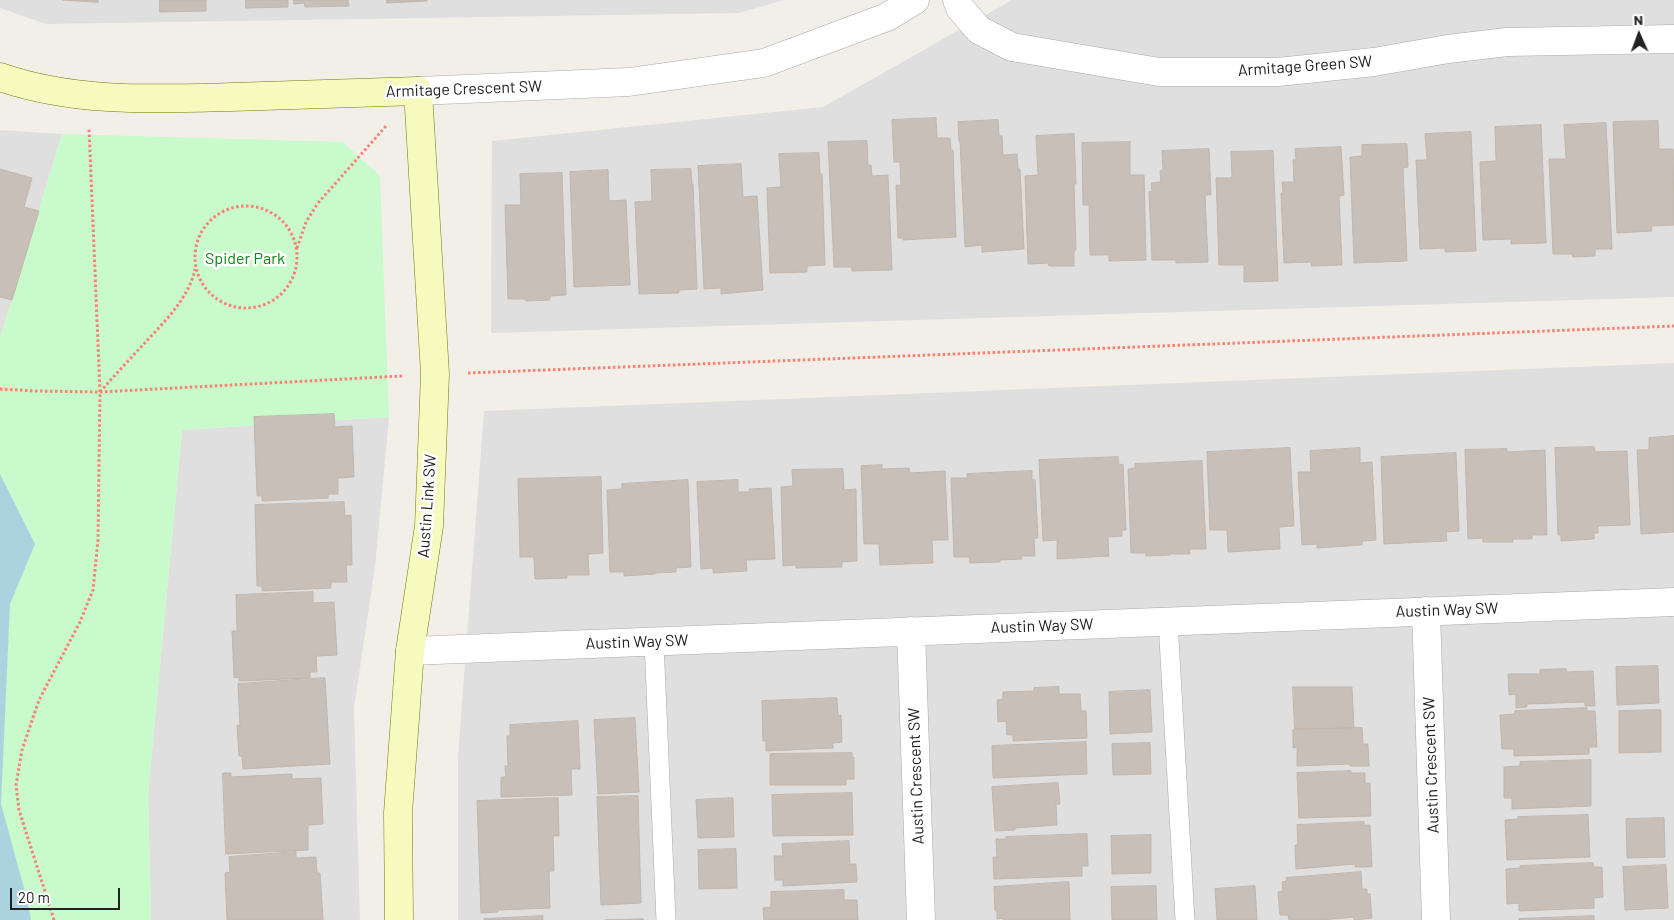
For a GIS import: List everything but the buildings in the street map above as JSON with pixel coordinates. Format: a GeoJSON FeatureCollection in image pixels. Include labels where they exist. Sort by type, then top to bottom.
{"type":"FeatureCollection","features":[{"type":"Feature","properties":{"kind":"street","name":"Armitage Crescent SW"},"geometry":{"type":"LineString","coordinates":[[0,77],[52,91],[128,98],[418,91],[629,82],[764,63],[887,17],[915,0]]}},
{"type":"Feature","properties":{"kind":"street","name":"Armitage Green SW"},"geometry":{"type":"LineString","coordinates":[[957,0],[960,8],[978,30],[1012,47],[1159,72],[1278,72],[1374,62],[1507,42],[1674,39]]}},
{"type":"Feature","properties":{"kind":"street","name":"Austin Link SW"},"geometry":{"type":"LineString","coordinates":[[398,920],[398,812],[410,651],[429,526],[435,374],[418,91]]}},
{"type":"Feature","properties":{"kind":"street","name":"Austin Way SW"},"geometry":{"type":"LineString","coordinates":[[410,651],[1674,602]]}},
{"type":"Feature","properties":{"kind":"street","name":"Austin Crescent SW"},"geometry":{"type":"LineString","coordinates":[[1426,611],[1436,920]]}},
{"type":"Feature","properties":{"kind":"street","name":"Austin Crescent SW"},"geometry":{"type":"LineString","coordinates":[[911,631],[921,920]]}},
{"type":"Feature","properties":{"kind":"lane"},"geometry":{"type":"LineString","coordinates":[[1168,621],[1185,920]]}},
{"type":"Feature","properties":{"kind":"lane"},"geometry":{"type":"LineString","coordinates":[[654,642],[666,920]]}},
{"type":"Feature","properties":{"kind":"path"},"geometry":{"type":"LineString","coordinates":[[296,249],[306,222],[318,203],[418,91]]}},
{"type":"Feature","properties":{"kind":"path"},"geometry":{"type":"LineString","coordinates":[[54,920],[23,825],[16,785],[22,750],[39,700],[80,622],[93,590],[98,540],[100,392],[88,95]]}},
{"type":"Feature","properties":{"kind":"path"},"geometry":{"type":"LineString","coordinates":[[242,206],[258,207],[286,224],[295,239],[296,249],[298,256],[294,273],[287,288],[274,300],[258,308],[241,308],[224,303],[209,294],[196,271],[196,247],[202,232],[226,210],[242,206]]}},
{"type":"Feature","properties":{"kind":"path"},"geometry":{"type":"LineString","coordinates":[[100,392],[173,311],[194,276],[196,264]]}},
{"type":"Feature","properties":{"kind":"path"},"geometry":{"type":"LineString","coordinates":[[0,388],[36,391],[100,392],[435,374],[1674,326]]}},
{"type":"Feature","properties":{"kind":"shaded area"},"geometry":{"type":"Polygon","coordinates":[[[0,0],[784,0],[739,13],[46,24],[0,8],[0,0]]]}},
{"type":"Feature","properties":{"kind":"shaded area"},"geometry":{"type":"Polygon","coordinates":[[[1012,0],[1674,0],[1674,297],[491,333],[492,141],[823,107],[1012,0]]]}},
{"type":"Feature","properties":{"kind":"shaded area"},"geometry":{"type":"Polygon","coordinates":[[[0,130],[62,134],[0,338],[0,130]]]}},
{"type":"Feature","properties":{"kind":"shaded area"},"geometry":{"type":"Polygon","coordinates":[[[1674,363],[1674,920],[458,920],[458,756],[484,411],[1674,363]]]}},
{"type":"Feature","properties":{"kind":"shaded area"},"geometry":{"type":"Polygon","coordinates":[[[389,417],[375,567],[354,708],[360,920],[151,920],[148,794],[182,430],[389,417]]]}},
{"type":"Feature","properties":{"kind":"green space","name":"Spider Park"},"geometry":{"type":"Polygon","coordinates":[[[62,134],[343,142],[380,176],[389,417],[182,430],[148,794],[151,920],[0,920],[0,338],[62,134]]]}},
{"type":"Feature","properties":{"kind":"water"},"geometry":{"type":"Polygon","coordinates":[[[0,474],[35,544],[10,604],[1,804],[31,920],[0,920],[0,474]]]}}]}
